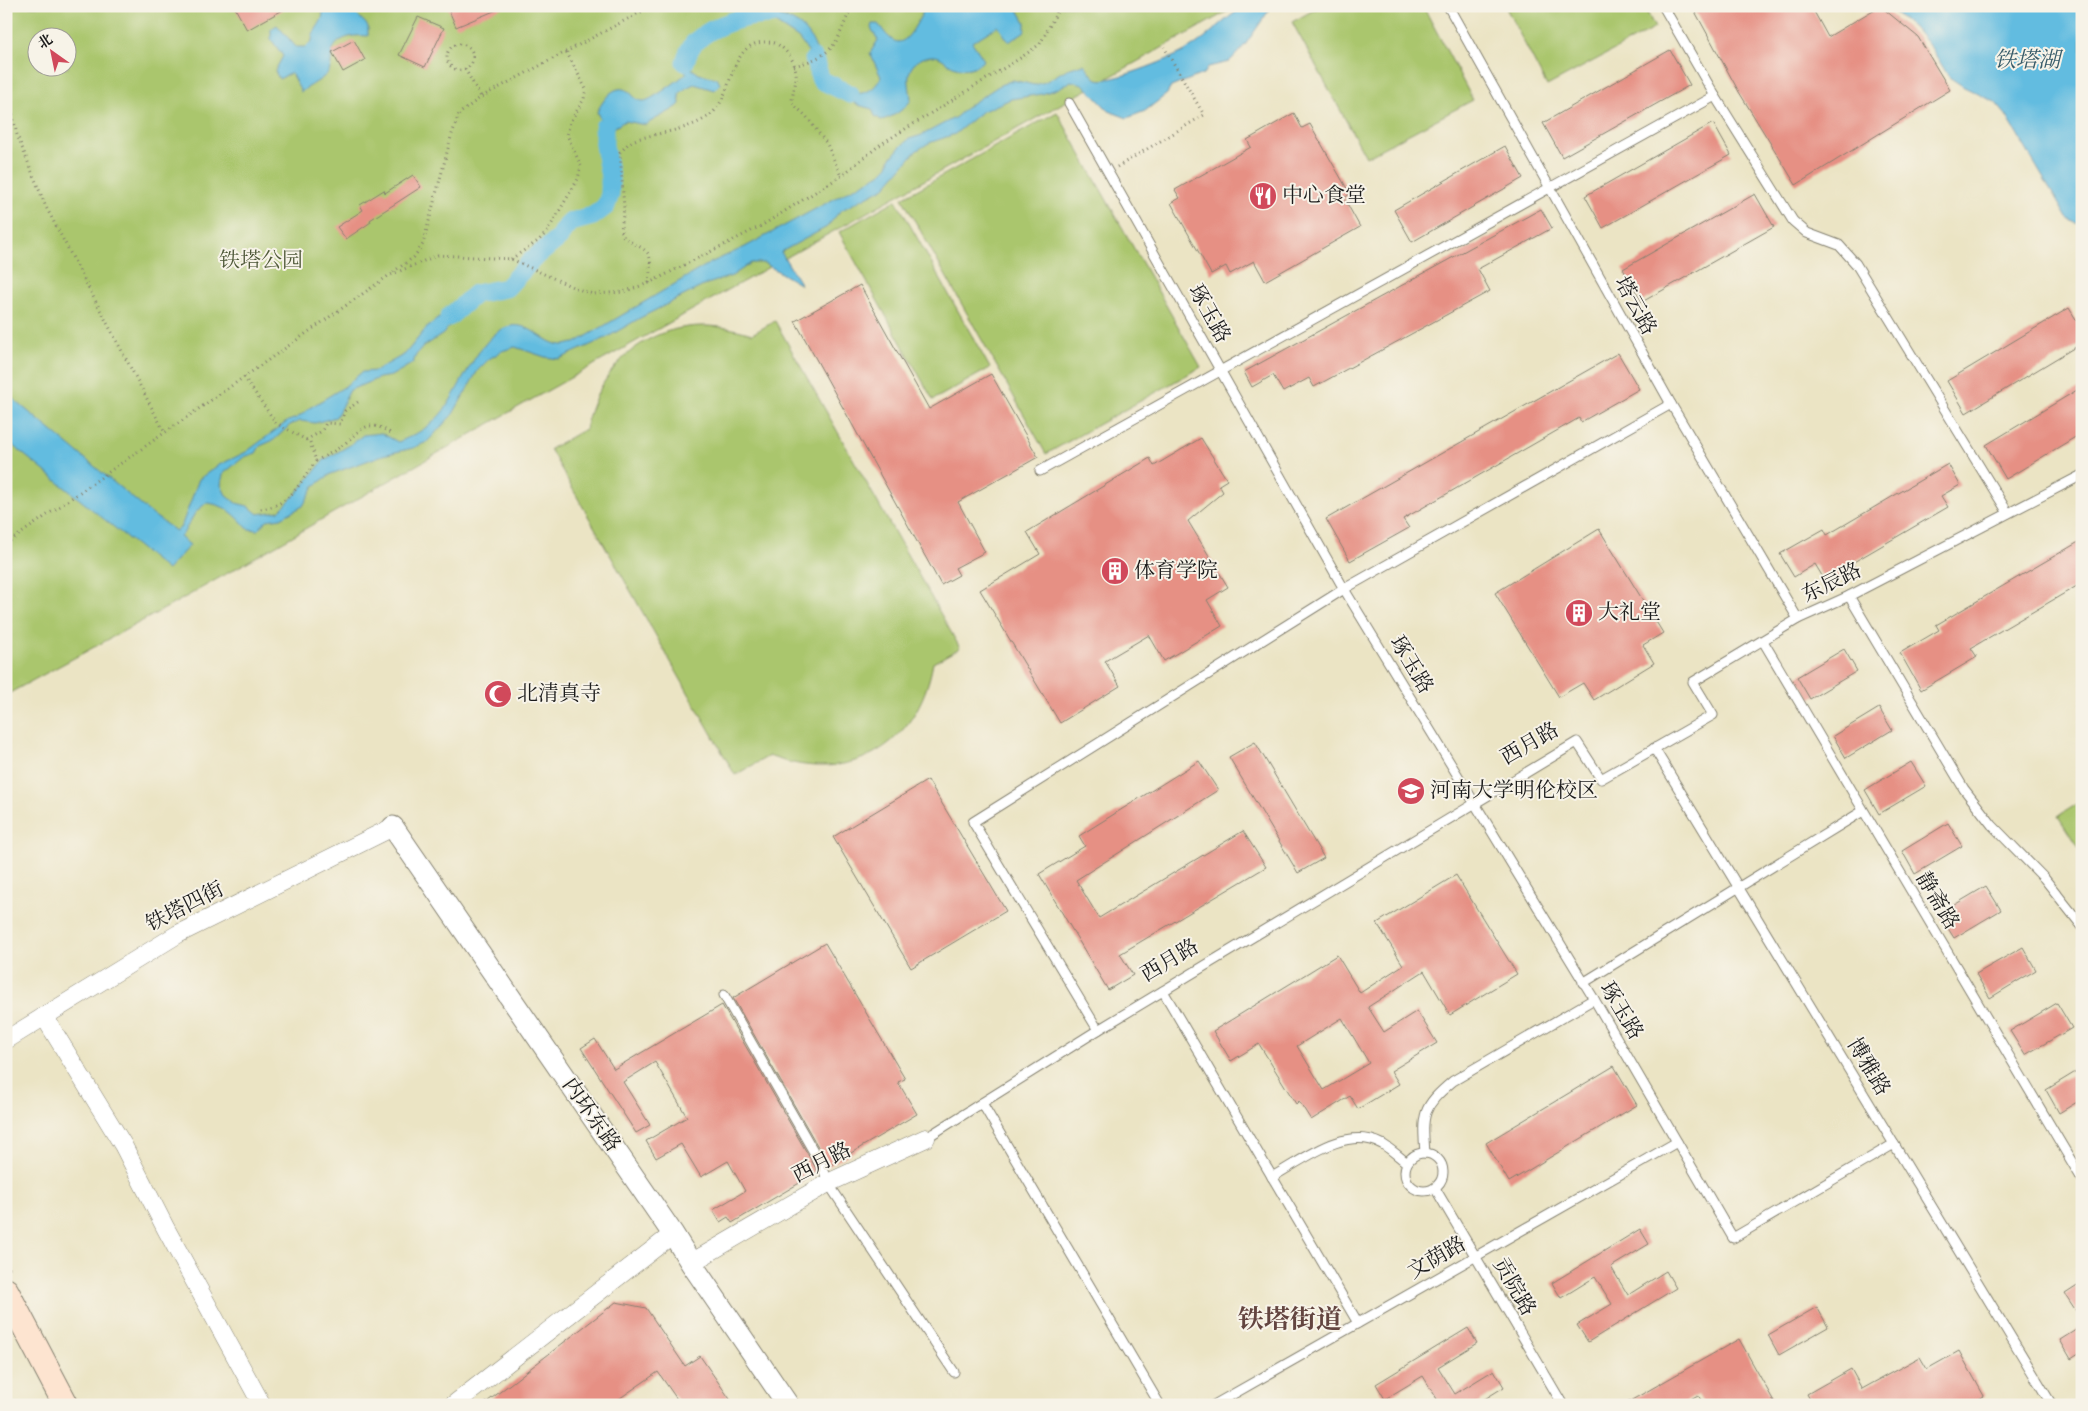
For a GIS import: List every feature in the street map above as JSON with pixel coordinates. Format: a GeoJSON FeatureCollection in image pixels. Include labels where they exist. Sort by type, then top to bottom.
{"type":"FeatureCollection","features":[{"type":"Feature","properties":{"kind":"main road"},"geometry":{"type":"LineString","coordinates":[[6,1292],[66,1405]]}},
{"type":"Feature","properties":{"kind":"main road"},"geometry":{"type":"LineString","coordinates":[[6,1321],[50,1405]]}},
{"type":"Feature","properties":{"kind":"street","name":"铁塔四街"},"geometry":{"type":"LineString","coordinates":[[6,1040],[178,934],[393,828]]}},
{"type":"Feature","properties":{"kind":"street","name":"内环东路"},"geometry":{"type":"LineString","coordinates":[[393,828],[673,1234],[788,1405]]}},
{"type":"Feature","properties":{"kind":"street"},"geometry":{"type":"LineString","coordinates":[[44,1016],[123,1145],[166,1229],[262,1405]]}},
{"type":"Feature","properties":{"kind":"street","name":"西月路"},"geometry":{"type":"LineString","coordinates":[[691,1263],[828,1183],[926,1138]]}},
{"type":"Feature","properties":{"kind":"street"},"geometry":{"type":"LineString","coordinates":[[453,1405],[673,1234]]}},
{"type":"Feature","properties":{"kind":"lane","name":"塔云路"},"geometry":{"type":"LineString","coordinates":[[1448,6],[1671,404],[1798,619]]}},
{"type":"Feature","properties":{"kind":"lane"},"geometry":{"type":"LineString","coordinates":[[1663,6],[1715,96],[1793,221],[1807,233],[1839,245],[1856,264],[2008,513]]}},
{"type":"Feature","properties":{"kind":"lane"},"geometry":{"type":"LineString","coordinates":[[1040,471],[1715,96]]}},
{"type":"Feature","properties":{"kind":"lane","name":"琢玉路"},"geometry":{"type":"LineString","coordinates":[[1069,104],[1344,589],[1594,999],[1733,1238],[1894,1144]]}},
{"type":"Feature","properties":{"kind":"lane"},"geometry":{"type":"LineString","coordinates":[[1098,1030],[973,822],[1344,589],[1671,404]]}},
{"type":"Feature","properties":{"kind":"lane","name":"东辰路"},"geometry":{"type":"LineString","coordinates":[[1654,748],[1713,715],[1694,682],[1798,619],[1849,596],[2082,475]]}},
{"type":"Feature","properties":{"kind":"lane"},"geometry":{"type":"LineString","coordinates":[[1849,596],[1964,788],[1992,824],[2044,878],[2082,926]]}},
{"type":"Feature","properties":{"kind":"lane","name":"静斋路"},"geometry":{"type":"LineString","coordinates":[[1763,641],[2082,1179]]}},
{"type":"Feature","properties":{"kind":"lane","name":"西月路"},"geometry":{"type":"LineString","coordinates":[[926,1138],[1098,1030],[1577,742],[1601,779],[1654,748]]}},
{"type":"Feature","properties":{"kind":"lane","name":"博雅路"},"geometry":{"type":"LineString","coordinates":[[1654,748],[2052,1405]]}},
{"type":"Feature","properties":{"kind":"lane"},"geometry":{"type":"LineString","coordinates":[[1583,983],[1863,811]]}},
{"type":"Feature","properties":{"kind":"lane"},"geometry":{"type":"LineString","coordinates":[[1162,992],[1358,1323]]}},
{"type":"Feature","properties":{"kind":"lane"},"geometry":{"type":"LineString","coordinates":[[724,995],[823,1168],[828,1183],[954,1372]]}},
{"type":"Feature","properties":{"kind":"lane"},"geometry":{"type":"LineString","coordinates":[[1425,1153],[1423,1122],[1426,1110],[1434,1097],[1453,1081],[1594,999]]}},
{"type":"Feature","properties":{"kind":"lane"},"geometry":{"type":"LineString","coordinates":[[982,1103],[1160,1405]]}},
{"type":"Feature","properties":{"kind":"lane"},"geometry":{"type":"LineString","coordinates":[[1272,1177],[1319,1150],[1343,1140],[1362,1138],[1382,1144],[1407,1163]]}},
{"type":"Feature","properties":{"kind":"lane","name":"文荫路"},"geometry":{"type":"LineString","coordinates":[[1214,1405],[1677,1142]]}},
{"type":"Feature","properties":{"kind":"lane"},"geometry":{"type":"LineString","coordinates":[[1425,1153],[1438,1158],[1444,1169],[1442,1180],[1435,1188],[1426,1192],[1413,1188],[1405,1178],[1407,1163],[1418,1154],[1425,1153]]}},
{"type":"Feature","properties":{"kind":"lane","name":"贡院路"},"geometry":{"type":"LineString","coordinates":[[1435,1188],[1563,1405]]}},
{"type":"Feature","properties":{"kind":"path"},"geometry":{"type":"LineString","coordinates":[[6,544],[414,257],[423,244],[451,137],[460,114],[481,97],[652,6]]}},
{"type":"Feature","properties":{"kind":"path"},"geometry":{"type":"LineString","coordinates":[[794,66],[821,56],[833,48],[842,34],[842,25],[852,6]]}},
{"type":"Feature","properties":{"kind":"path"},"geometry":{"type":"LineString","coordinates":[[388,276],[438,255],[511,259],[575,288],[593,294],[623,292],[648,283],[761,226],[841,176],[881,144],[1022,58],[1040,44],[1060,6]]}},
{"type":"Feature","properties":{"kind":"path"},"geometry":{"type":"LineString","coordinates":[[648,283],[649,253],[642,246],[624,238],[621,230],[624,208],[620,152],[629,143],[637,139],[680,129],[711,115],[722,100],[740,55],[748,46],[760,42],[773,42],[783,48],[793,60],[796,76],[792,92],[792,103],[806,116],[828,144],[841,176]]}},
{"type":"Feature","properties":{"kind":"path"},"geometry":{"type":"LineString","coordinates":[[457,45],[465,46],[472,52],[473,60],[469,67],[465,69],[453,68],[448,62],[450,50],[457,45]]}},
{"type":"Feature","properties":{"kind":"path"},"geometry":{"type":"LineString","coordinates":[[1108,172],[1204,115],[1164,47]]}},
{"type":"Feature","properties":{"kind":"path"},"geometry":{"type":"LineString","coordinates":[[511,259],[538,241],[547,232],[578,179],[581,166],[567,135],[570,122],[584,99],[586,89],[566,51]]}},
{"type":"Feature","properties":{"kind":"path"},"geometry":{"type":"LineString","coordinates":[[6,55],[7,89],[17,135],[46,207],[165,433]]}},
{"type":"Feature","properties":{"kind":"path"},"geometry":{"type":"LineString","coordinates":[[465,69],[481,97]]}},
{"type":"Feature","properties":{"kind":"path"},"geometry":{"type":"LineString","coordinates":[[244,377],[276,423],[310,442],[316,461]]}},
{"type":"Feature","properties":{"kind":"path"},"geometry":{"type":"LineString","coordinates":[[306,440],[322,431],[326,423],[340,424],[345,410],[358,402]]}},
{"type":"Feature","properties":{"kind":"path"},"geometry":{"type":"LineString","coordinates":[[260,509],[274,507],[293,494],[316,461],[342,445],[363,427],[383,428],[390,433]]}},
{"type":"Feature","properties":{"kind":"green space","name":"铁塔公园"},"geometry":{"type":"Polygon","coordinates":[[[6,6],[1237,6],[522,405],[177,602],[6,695],[6,6]]]}},
{"type":"Feature","properties":{"kind":"green space"},"geometry":{"type":"Polygon","coordinates":[[[1321,6],[1423,6],[1473,100],[1366,157],[1292,22],[1321,6]]]}},
{"type":"Feature","properties":{"kind":"green space"},"geometry":{"type":"Polygon","coordinates":[[[1505,6],[1644,6],[1655,28],[1547,86],[1505,6]]]}},
{"type":"Feature","properties":{"kind":"green space"},"geometry":{"type":"Polygon","coordinates":[[[1057,112],[1201,367],[1046,454],[902,198],[1057,112]]]}},
{"type":"Feature","properties":{"kind":"green space"},"geometry":{"type":"Polygon","coordinates":[[[896,200],[990,368],[933,400],[839,232],[896,200]]]}},
{"type":"Feature","properties":{"kind":"green space"},"geometry":{"type":"Polygon","coordinates":[[[775,321],[960,648],[933,663],[925,692],[912,717],[896,737],[875,752],[852,762],[826,766],[798,764],[769,756],[735,775],[550,449],[585,429],[595,400],[608,376],[625,356],[646,341],[669,331],[695,326],[722,327],[752,334],[775,321]]]}},
{"type":"Feature","properties":{"kind":"green space"},"geometry":{"type":"Polygon","coordinates":[[[2082,801],[2082,854],[2058,816],[2082,801]]]}},
{"type":"Feature","properties":{"kind":"water"},"geometry":{"type":"Polygon","coordinates":[[[321,6],[337,6],[352,11],[368,26],[368,36],[352,36],[338,43],[332,52],[331,66],[327,74],[301,92],[291,73],[279,79],[275,71],[283,56],[271,39],[271,29],[277,25],[296,47],[306,47],[312,41],[314,32],[323,16],[321,6]]]}},
{"type":"Feature","properties":{"kind":"water"},"geometry":{"type":"Polygon","coordinates":[[[927,6],[1016,6],[1025,22],[1025,31],[1009,42],[998,26],[972,42],[984,60],[972,68],[954,66],[937,56],[921,59],[915,63],[910,72],[911,100],[898,113],[881,120],[875,116],[872,109],[858,105],[848,98],[850,94],[869,91],[881,77],[870,53],[878,40],[871,28],[872,24],[878,24],[895,41],[901,41],[912,32],[927,6]]]}},
{"type":"Feature","properties":{"kind":"water"},"geometry":{"type":"Polygon","coordinates":[[[1245,6],[1272,6],[1245,45],[1229,62],[1208,67],[1205,73],[1171,87],[1167,94],[1145,111],[1127,118],[1109,111],[1083,84],[1071,81],[1057,89],[1042,94],[1011,99],[981,112],[955,134],[929,143],[916,151],[885,187],[840,211],[827,227],[781,252],[801,285],[764,263],[751,263],[732,276],[707,284],[640,318],[606,338],[559,359],[545,357],[515,347],[502,351],[489,359],[478,370],[453,414],[427,442],[413,448],[383,455],[331,474],[314,486],[303,506],[281,518],[267,520],[258,530],[248,529],[224,508],[206,503],[195,513],[180,537],[190,545],[167,570],[6,440],[6,393],[153,515],[176,531],[181,527],[199,479],[217,466],[246,452],[288,421],[297,418],[344,387],[362,372],[375,371],[405,354],[428,326],[439,318],[449,317],[451,324],[443,334],[423,347],[416,355],[413,363],[391,376],[379,378],[350,390],[336,417],[315,423],[300,421],[290,425],[274,440],[260,446],[256,453],[244,457],[223,474],[221,485],[226,495],[236,503],[248,506],[258,514],[279,511],[297,493],[324,460],[363,435],[381,433],[398,442],[429,425],[444,410],[480,351],[497,332],[515,325],[529,329],[556,344],[575,343],[710,263],[745,247],[880,174],[888,166],[890,159],[909,139],[922,135],[956,117],[968,106],[1000,85],[1013,80],[1034,85],[1045,82],[1067,69],[1084,64],[1097,79],[1114,78],[1153,65],[1183,52],[1199,42],[1245,6]]]}},
{"type":"Feature","properties":{"kind":"water","name":"铁塔湖"},"geometry":{"type":"Polygon","coordinates":[[[1887,6],[2082,6],[2082,223],[2075,223],[2067,218],[2006,115],[1995,102],[1964,87],[1949,77],[1932,49],[1916,30],[1887,6]]]}},
{"type":"Feature","properties":{"kind":"water"},"geometry":{"type":"Polygon","coordinates":[[[771,15],[788,19],[802,27],[812,39],[818,56],[814,59],[798,38],[772,21],[771,15]]]}},
{"type":"Feature","properties":{"kind":"water"},"geometry":{"type":"Polygon","coordinates":[[[690,61],[692,69],[699,74],[717,78],[720,84],[714,90],[694,84],[686,88],[679,94],[680,104],[646,125],[625,121],[610,130],[604,127],[597,112],[609,94],[618,89],[623,89],[639,100],[648,100],[686,74],[685,62],[690,61]]]}},
{"type":"Feature","properties":{"kind":"building"},"geometry":{"type":"Polygon","coordinates":[[[234,6],[290,6],[247,30],[234,6]]]}},
{"type":"Feature","properties":{"kind":"building"},"geometry":{"type":"Polygon","coordinates":[[[447,6],[506,6],[456,27],[447,6]]]}},
{"type":"Feature","properties":{"kind":"building"},"geometry":{"type":"Polygon","coordinates":[[[1692,6],[1811,6],[1828,37],[1880,6],[1918,37],[1950,90],[1796,185],[1739,92],[1692,6]]]}},
{"type":"Feature","properties":{"kind":"building"},"geometry":{"type":"Polygon","coordinates":[[[418,17],[444,28],[425,67],[399,55],[418,17]]]}},
{"type":"Feature","properties":{"kind":"building"},"geometry":{"type":"Polygon","coordinates":[[[354,40],[365,60],[343,72],[332,52],[354,40]]]}},
{"type":"Feature","properties":{"kind":"building"},"geometry":{"type":"Polygon","coordinates":[[[1670,50],[1690,85],[1562,157],[1543,123],[1670,50]]]}},
{"type":"Feature","properties":{"kind":"building","name":"中心食堂"},"geometry":{"type":"Polygon","coordinates":[[[1294,113],[1302,128],[1310,124],[1350,194],[1344,198],[1360,227],[1265,281],[1254,261],[1230,274],[1226,266],[1211,274],[1171,203],[1180,198],[1175,190],[1251,147],[1247,140],[1294,113]]]}},
{"type":"Feature","properties":{"kind":"building"},"geometry":{"type":"Polygon","coordinates":[[[1713,123],[1731,155],[1603,228],[1585,196],[1713,123]]]}},
{"type":"Feature","properties":{"kind":"building"},"geometry":{"type":"Polygon","coordinates":[[[1505,146],[1523,178],[1412,242],[1394,210],[1505,146]]]}},
{"type":"Feature","properties":{"kind":"building"},"geometry":{"type":"Polygon","coordinates":[[[413,175],[421,187],[370,220],[371,222],[346,239],[337,227],[363,210],[360,205],[384,190],[385,193],[413,175]]]}},
{"type":"Feature","properties":{"kind":"building"},"geometry":{"type":"Polygon","coordinates":[[[1755,194],[1774,227],[1642,302],[1623,269],[1755,194]]]}},
{"type":"Feature","properties":{"kind":"building"},"geometry":{"type":"Polygon","coordinates":[[[1541,209],[1552,228],[1478,269],[1490,291],[1314,387],[1309,378],[1283,392],[1273,375],[1252,387],[1244,372],[1541,209]]]}},
{"type":"Feature","properties":{"kind":"building"},"geometry":{"type":"Polygon","coordinates":[[[860,285],[929,409],[991,374],[1038,457],[958,502],[985,552],[955,568],[959,575],[941,585],[795,321],[860,285]]]}},
{"type":"Feature","properties":{"kind":"building"},"geometry":{"type":"Polygon","coordinates":[[[2069,308],[2082,329],[2082,343],[1966,413],[1947,381],[2069,308]]]}},
{"type":"Feature","properties":{"kind":"building"},"geometry":{"type":"Polygon","coordinates":[[[1618,353],[1639,389],[1581,422],[1579,418],[1403,519],[1409,528],[1350,561],[1326,519],[1618,353]]]}},
{"type":"Feature","properties":{"kind":"building"},"geometry":{"type":"Polygon","coordinates":[[[2082,387],[2082,433],[2006,479],[1986,445],[2082,387]]]}},
{"type":"Feature","properties":{"kind":"building","name":"体育学院"},"geometry":{"type":"Polygon","coordinates":[[[1201,438],[1227,480],[1219,485],[1223,492],[1188,521],[1228,587],[1207,600],[1222,626],[1164,661],[1149,635],[1105,661],[1120,686],[1060,723],[980,590],[1040,554],[1027,532],[1150,458],[1154,466],[1201,438]]]}},
{"type":"Feature","properties":{"kind":"building"},"geometry":{"type":"Polygon","coordinates":[[[1948,464],[1960,485],[1941,496],[1948,507],[1852,563],[1855,567],[1827,584],[1815,564],[1794,577],[1780,554],[1824,529],[1827,535],[1948,464]]]}},
{"type":"Feature","properties":{"kind":"building","name":"大礼堂"},"geometry":{"type":"Polygon","coordinates":[[[1599,529],[1663,633],[1643,645],[1654,663],[1594,700],[1583,683],[1559,697],[1495,593],[1599,529]]]}},
{"type":"Feature","properties":{"kind":"building"},"geometry":{"type":"Polygon","coordinates":[[[2082,540],[2082,583],[1971,648],[1977,657],[1921,690],[1900,653],[1939,630],[1936,625],[2082,540]]]}},
{"type":"Feature","properties":{"kind":"building"},"geometry":{"type":"Polygon","coordinates":[[[1844,649],[1857,671],[1810,699],[1797,677],[1844,649]]]}},
{"type":"Feature","properties":{"kind":"building"},"geometry":{"type":"Polygon","coordinates":[[[1879,708],[1892,730],[1846,758],[1833,736],[1879,708]]]}},
{"type":"Feature","properties":{"kind":"building"},"geometry":{"type":"Polygon","coordinates":[[[1255,742],[1324,858],[1298,873],[1229,757],[1255,742]]]}},
{"type":"Feature","properties":{"kind":"building"},"geometry":{"type":"Polygon","coordinates":[[[1199,761],[1218,790],[1076,880],[1099,918],[1243,831],[1266,867],[1120,954],[1133,975],[1108,990],[1039,874],[1085,846],[1079,836],[1199,761]]]}},
{"type":"Feature","properties":{"kind":"building"},"geometry":{"type":"Polygon","coordinates":[[[1911,762],[1926,786],[1879,814],[1865,790],[1911,762]]]}},
{"type":"Feature","properties":{"kind":"building"},"geometry":{"type":"Polygon","coordinates":[[[928,780],[1006,911],[911,968],[833,837],[928,780]]]}},
{"type":"Feature","properties":{"kind":"building"},"geometry":{"type":"Polygon","coordinates":[[[1948,823],[1962,846],[1915,874],[1902,851],[1948,823]]]}},
{"type":"Feature","properties":{"kind":"building"},"geometry":{"type":"Polygon","coordinates":[[[1456,875],[1517,974],[1450,1015],[1424,971],[1368,1007],[1384,1032],[1417,1011],[1437,1043],[1391,1071],[1399,1084],[1358,1109],[1350,1096],[1311,1120],[1299,1101],[1296,1104],[1259,1044],[1231,1061],[1213,1031],[1337,955],[1360,993],[1403,965],[1377,923],[1456,875]],[[1342,1018],[1297,1046],[1324,1090],[1369,1063],[1342,1018]]]}},
{"type":"Feature","properties":{"kind":"building"},"geometry":{"type":"Polygon","coordinates":[[[1986,886],[2001,910],[1954,938],[1939,914],[1986,886]]]}},
{"type":"Feature","properties":{"kind":"building"},"geometry":{"type":"Polygon","coordinates":[[[825,943],[905,1079],[898,1082],[917,1114],[829,1166],[733,998],[825,943]]]}},
{"type":"Feature","properties":{"kind":"building"},"geometry":{"type":"Polygon","coordinates":[[[2023,947],[2036,970],[1990,998],[1976,974],[2023,947]]]}},
{"type":"Feature","properties":{"kind":"building"},"geometry":{"type":"Polygon","coordinates":[[[2057,1003],[2072,1028],[2025,1055],[2010,1031],[2057,1003]]]}},
{"type":"Feature","properties":{"kind":"building"},"geometry":{"type":"Polygon","coordinates":[[[722,1005],[818,1172],[732,1223],[728,1217],[720,1222],[713,1210],[745,1191],[728,1161],[701,1177],[681,1144],[656,1158],[646,1141],[687,1117],[655,1062],[623,1082],[650,1125],[636,1133],[581,1048],[595,1039],[614,1069],[722,1005]]]}},
{"type":"Feature","properties":{"kind":"building"},"geometry":{"type":"Polygon","coordinates":[[[1614,1066],[1637,1105],[1509,1182],[1486,1143],[1614,1066]]]}},
{"type":"Feature","properties":{"kind":"building"},"geometry":{"type":"Polygon","coordinates":[[[2082,1068],[2082,1099],[2059,1113],[2046,1090],[2082,1068]]]}},
{"type":"Feature","properties":{"kind":"building"},"geometry":{"type":"Polygon","coordinates":[[[1640,1229],[1649,1244],[1611,1267],[1628,1295],[1666,1271],[1676,1288],[1588,1342],[1577,1325],[1612,1304],[1595,1277],[1561,1298],[1552,1283],[1640,1229]]]}},
{"type":"Feature","properties":{"kind":"building"},"geometry":{"type":"Polygon","coordinates":[[[2082,1283],[2082,1320],[2065,1294],[2082,1283]]]}},
{"type":"Feature","properties":{"kind":"building"},"geometry":{"type":"Polygon","coordinates":[[[616,1302],[646,1308],[685,1366],[700,1356],[734,1405],[681,1405],[658,1372],[610,1405],[483,1405],[616,1302]]]}},
{"type":"Feature","properties":{"kind":"building"},"geometry":{"type":"Polygon","coordinates":[[[1817,1307],[1828,1327],[1779,1355],[1768,1335],[1817,1307]]]}},
{"type":"Feature","properties":{"kind":"building"},"geometry":{"type":"Polygon","coordinates":[[[2082,1326],[2082,1352],[2071,1359],[2060,1340],[2082,1326]]]}},
{"type":"Feature","properties":{"kind":"building"},"geometry":{"type":"Polygon","coordinates":[[[1468,1328],[1477,1343],[1438,1367],[1455,1394],[1494,1370],[1504,1387],[1475,1405],[1438,1405],[1440,1404],[1423,1376],[1385,1399],[1376,1384],[1468,1328]]]}},
{"type":"Feature","properties":{"kind":"building"},"geometry":{"type":"Polygon","coordinates":[[[1739,1339],[1776,1405],[1704,1405],[1698,1395],[1680,1405],[1623,1405],[1739,1339]]]}},
{"type":"Feature","properties":{"kind":"building"},"geometry":{"type":"Polygon","coordinates":[[[1959,1351],[1984,1396],[1969,1405],[1813,1405],[1807,1394],[1851,1369],[1862,1389],[1920,1357],[1927,1369],[1959,1351]]]}},
{"type":"Feature","properties":{"kind":"waterway"},"geometry":{"type":"LineString","coordinates":[[685,62],[693,44],[711,30],[741,19],[771,15]]}},
{"type":"Feature","properties":{"kind":"waterway"},"geometry":{"type":"LineString","coordinates":[[814,59],[821,80],[850,94]]}},
{"type":"Feature","properties":{"kind":"waterway"},"geometry":{"type":"LineString","coordinates":[[449,317],[475,294],[506,288],[532,260],[559,238],[563,230],[571,222],[593,216],[606,206],[610,194],[610,177],[604,145],[604,127]]}},
{"type":"Feature","properties":{"kind":"place","name":"中心食堂"},"geometry":{"type":"Point","coordinates":[1263,196]}},
{"type":"Feature","properties":{"kind":"place","name":"体育学院"},"geometry":{"type":"Point","coordinates":[1115,571]}},
{"type":"Feature","properties":{"kind":"place","name":"大礼堂"},"geometry":{"type":"Point","coordinates":[1579,613]}},
{"type":"Feature","properties":{"kind":"place","name":"北清真寺"},"geometry":{"type":"Point","coordinates":[498,694]}},
{"type":"Feature","properties":{"kind":"place","name":"河南大学明伦校区"},"geometry":{"type":"Point","coordinates":[1411,791]}},
{"type":"Feature","properties":{"kind":"district","name":"铁塔街道"},"geometry":{"type":"Point","coordinates":[1290,1320]}}]}
